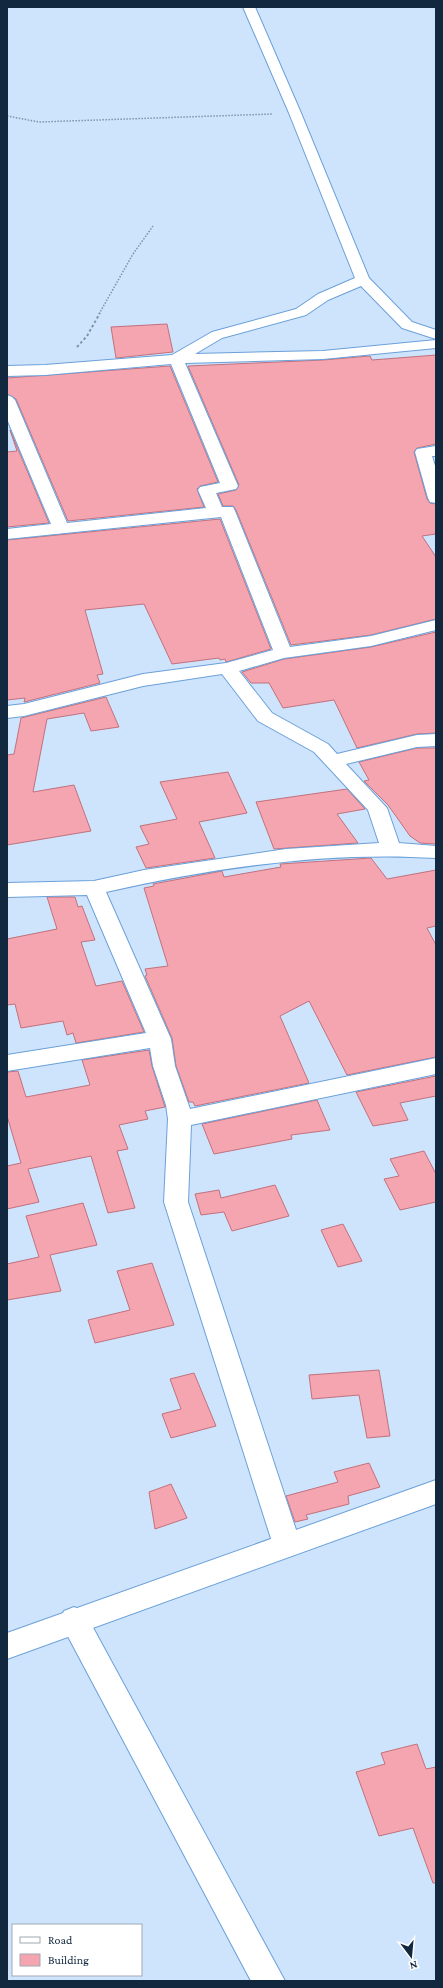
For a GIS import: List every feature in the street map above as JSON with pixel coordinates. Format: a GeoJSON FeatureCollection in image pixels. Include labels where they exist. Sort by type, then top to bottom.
{"type":"FeatureCollection","features":[{"type":"Feature","properties":{"kind":"street"},"geometry":{"type":"LineString","coordinates":[[249,7],[295,113],[363,280],[407,325],[436,335]]}},
{"type":"Feature","properties":{"kind":"street"},"geometry":{"type":"LineString","coordinates":[[176,359],[217,336],[302,312],[322,297],[363,280]]}},
{"type":"Feature","properties":{"kind":"street"},"geometry":{"type":"LineString","coordinates":[[7,372],[176,359],[322,355],[436,344]]}},
{"type":"Feature","properties":{"kind":"street"},"geometry":{"type":"LineString","coordinates":[[176,359],[230,486],[206,490],[216,512]]}},
{"type":"Feature","properties":{"kind":"street"},"geometry":{"type":"LineString","coordinates":[[7,400],[61,529]]}},
{"type":"Feature","properties":{"kind":"street"},"geometry":{"type":"LineString","coordinates":[[436,451],[423,452],[436,498]]}},
{"type":"Feature","properties":{"kind":"street"},"geometry":{"type":"LineString","coordinates":[[7,534],[227,511],[283,654]]}},
{"type":"Feature","properties":{"kind":"street"},"geometry":{"type":"LineString","coordinates":[[7,712],[24,710],[143,680],[227,668],[283,654],[371,642],[436,624]]}},
{"type":"Feature","properties":{"kind":"street"},"geometry":{"type":"LineString","coordinates":[[227,668],[265,716],[321,748],[377,808],[391,849]]}},
{"type":"Feature","properties":{"kind":"street"},"geometry":{"type":"LineString","coordinates":[[333,761],[417,741],[436,740]]}},
{"type":"Feature","properties":{"kind":"street"},"geometry":{"type":"LineString","coordinates":[[7,890],[94,888],[144,877],[286,855],[391,849],[436,852]]}},
{"type":"Feature","properties":{"kind":"street"},"geometry":{"type":"LineString","coordinates":[[94,888],[160,1039],[164,1066],[178,1105],[180,1119],[176,1202],[287,1545]]}},
{"type":"Feature","properties":{"kind":"street"},"geometry":{"type":"LineString","coordinates":[[7,1062],[160,1039]]}},
{"type":"Feature","properties":{"kind":"street"},"geometry":{"type":"LineString","coordinates":[[180,1119],[436,1066]]}},
{"type":"Feature","properties":{"kind":"street"},"geometry":{"type":"LineString","coordinates":[[7,1646],[74,1620],[436,1492]]}},
{"type":"Feature","properties":{"kind":"street"},"geometry":{"type":"LineString","coordinates":[[74,1620],[269,1981]]}},
{"type":"Feature","properties":{"kind":"path"},"geometry":{"type":"LineString","coordinates":[[7,116],[39,122],[70,122],[295,113]]}},
{"type":"Feature","properties":{"kind":"path"},"geometry":{"type":"LineString","coordinates":[[45,370],[77,347],[87,336],[133,254],[153,226]]}},
{"type":"Feature","properties":{"kind":"building"},"geometry":{"type":"Polygon","coordinates":[[[167,324],[173,352],[116,358],[111,327],[167,324]]]}},
{"type":"Feature","properties":{"kind":"building"},"geometry":{"type":"Polygon","coordinates":[[[436,355],[436,444],[417,448],[414,452],[427,499],[430,503],[436,504],[436,534],[422,536],[436,557],[436,619],[371,635],[291,645],[236,510],[233,506],[223,506],[218,494],[236,490],[239,485],[188,366],[323,360],[370,356],[372,360],[436,355]]]}},
{"type":"Feature","properties":{"kind":"building"},"geometry":{"type":"Polygon","coordinates":[[[170,366],[218,482],[200,486],[197,489],[204,507],[68,521],[16,399],[7,394],[7,378],[170,366]]]}},
{"type":"Feature","properties":{"kind":"building"},"geometry":{"type":"Polygon","coordinates":[[[10,430],[49,523],[7,527],[7,452],[17,451],[10,430]]]}},
{"type":"Feature","properties":{"kind":"building"},"geometry":{"type":"Polygon","coordinates":[[[220,519],[271,649],[226,662],[225,659],[220,660],[219,658],[172,664],[144,604],[85,610],[103,674],[97,675],[100,683],[24,702],[25,698],[7,700],[7,540],[220,519]]]}},
{"type":"Feature","properties":{"kind":"building"},"geometry":{"type":"Polygon","coordinates":[[[436,632],[436,733],[417,734],[357,748],[334,700],[283,708],[269,683],[251,683],[242,672],[284,659],[371,647],[436,632]]]}},
{"type":"Feature","properties":{"kind":"building"},"geometry":{"type":"Polygon","coordinates":[[[106,697],[119,727],[91,731],[84,713],[47,719],[33,792],[74,785],[91,831],[7,845],[7,755],[14,754],[21,718],[106,697]]]}},
{"type":"Feature","properties":{"kind":"building"},"geometry":{"type":"Polygon","coordinates":[[[417,748],[436,748],[436,844],[420,843],[410,836],[388,805],[364,781],[369,780],[359,762],[417,748]]]}},
{"type":"Feature","properties":{"kind":"building"},"geometry":{"type":"Polygon","coordinates":[[[228,772],[247,813],[199,822],[215,858],[146,868],[136,847],[149,844],[140,826],[177,819],[160,782],[228,772]]]}},
{"type":"Feature","properties":{"kind":"building"},"geometry":{"type":"Polygon","coordinates":[[[347,789],[365,809],[337,814],[358,843],[274,849],[256,802],[347,789]]]}},
{"type":"Feature","properties":{"kind":"building"},"geometry":{"type":"Polygon","coordinates":[[[371,858],[387,879],[436,870],[436,926],[427,928],[436,945],[436,1057],[347,1075],[309,1001],[280,1016],[309,1083],[195,1106],[193,1102],[189,1102],[176,1066],[172,1038],[145,976],[147,975],[145,969],[168,966],[144,888],[154,886],[153,884],[222,871],[224,877],[281,867],[280,864],[371,858]]]}},
{"type":"Feature","properties":{"kind":"building"},"geometry":{"type":"Polygon","coordinates":[[[47,897],[75,897],[78,907],[82,906],[95,940],[81,942],[96,986],[122,981],[144,1032],[76,1043],[73,1033],[67,1035],[63,1021],[21,1028],[15,1004],[7,1005],[7,939],[57,929],[47,897]]]}},
{"type":"Feature","properties":{"kind":"building"},"geometry":{"type":"Polygon","coordinates":[[[149,1050],[152,1066],[165,1107],[145,1111],[148,1119],[119,1125],[128,1149],[117,1151],[135,1208],[108,1213],[91,1156],[28,1169],[39,1202],[7,1209],[7,1166],[21,1163],[7,1116],[7,1072],[18,1071],[26,1097],[90,1085],[82,1060],[149,1050]]]}},
{"type":"Feature","properties":{"kind":"building"},"geometry":{"type":"Polygon","coordinates":[[[436,1076],[436,1096],[400,1103],[408,1120],[373,1126],[356,1092],[436,1076]]]}},
{"type":"Feature","properties":{"kind":"building"},"geometry":{"type":"Polygon","coordinates":[[[317,1100],[330,1130],[291,1135],[292,1139],[214,1154],[202,1124],[317,1100]]]}},
{"type":"Feature","properties":{"kind":"building"},"geometry":{"type":"Polygon","coordinates":[[[424,1151],[436,1174],[436,1202],[400,1210],[384,1179],[399,1176],[390,1159],[424,1151]]]}},
{"type":"Feature","properties":{"kind":"building"},"geometry":{"type":"Polygon","coordinates":[[[275,1185],[289,1216],[232,1231],[224,1212],[201,1215],[195,1194],[219,1190],[221,1198],[275,1185]]]}},
{"type":"Feature","properties":{"kind":"building"},"geometry":{"type":"Polygon","coordinates":[[[83,1203],[97,1245],[50,1255],[61,1291],[7,1300],[7,1264],[39,1257],[26,1216],[83,1203]]]}},
{"type":"Feature","properties":{"kind":"building"},"geometry":{"type":"Polygon","coordinates":[[[343,1224],[362,1261],[338,1267],[321,1230],[343,1224]]]}},
{"type":"Feature","properties":{"kind":"building"},"geometry":{"type":"Polygon","coordinates":[[[152,1263],[174,1325],[95,1343],[88,1320],[130,1310],[117,1271],[152,1263]]]}},
{"type":"Feature","properties":{"kind":"building"},"geometry":{"type":"Polygon","coordinates":[[[379,1370],[390,1436],[367,1438],[359,1395],[312,1399],[309,1375],[379,1370]]]}},
{"type":"Feature","properties":{"kind":"building"},"geometry":{"type":"Polygon","coordinates":[[[194,1373],[216,1426],[171,1438],[162,1414],[181,1409],[170,1379],[194,1373]]]}},
{"type":"Feature","properties":{"kind":"building"},"geometry":{"type":"Polygon","coordinates":[[[369,1463],[380,1487],[348,1496],[349,1504],[306,1515],[308,1519],[295,1522],[286,1496],[338,1482],[334,1472],[369,1463]]]}},
{"type":"Feature","properties":{"kind":"building"},"geometry":{"type":"Polygon","coordinates":[[[171,1484],[187,1518],[155,1529],[149,1492],[171,1484]]]}},
{"type":"Feature","properties":{"kind":"building"},"geometry":{"type":"Polygon","coordinates":[[[417,1744],[426,1769],[436,1767],[436,1883],[433,1883],[413,1828],[379,1836],[356,1772],[385,1764],[381,1753],[417,1744]]]}}]}
